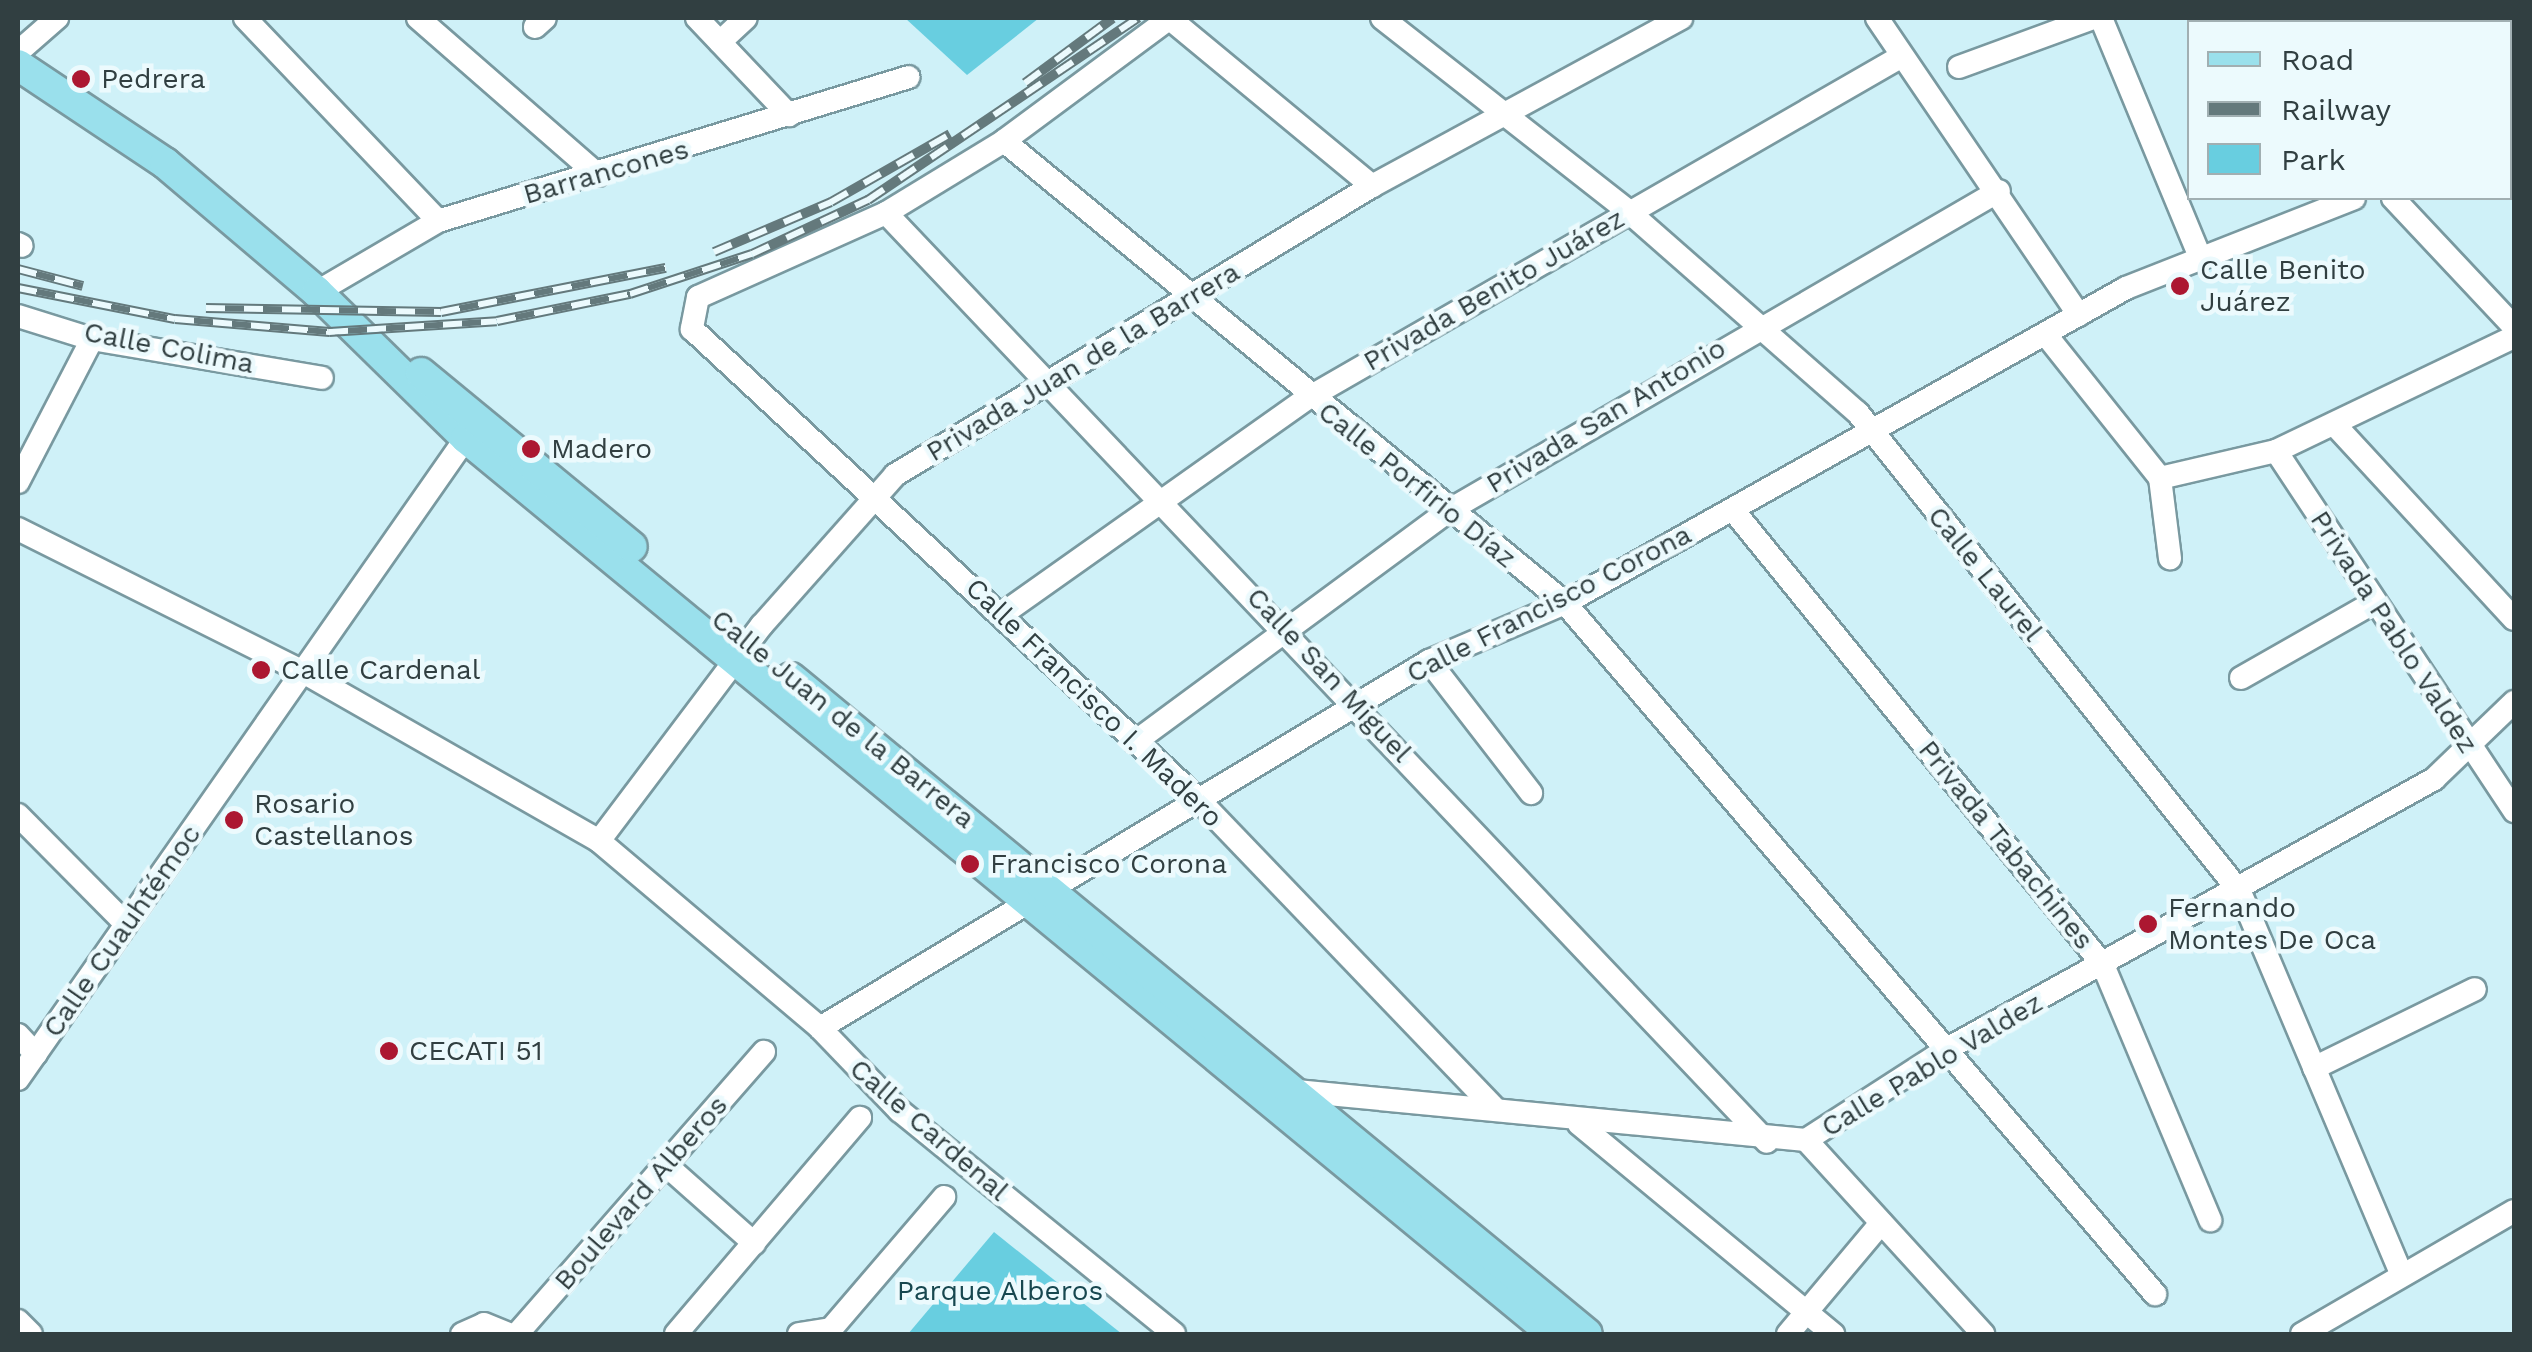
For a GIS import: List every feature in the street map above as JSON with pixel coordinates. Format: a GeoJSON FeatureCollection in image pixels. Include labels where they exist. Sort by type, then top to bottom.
{"type":"FeatureCollection","features":[{"type":"Feature","properties":{"kind":"main road","name":"Calle Juan de la Barrera"},"geometry":{"type":"LineString","coordinates":[[18,66],[166,163],[317,292],[466,438],[742,651]]}},
{"type":"Feature","properties":{"kind":"main road","name":"Calle Juan de la Barrera"},"geometry":{"type":"LineString","coordinates":[[370,344],[397,353],[742,651],[1282,1094],[1587,1334]]}},
{"type":"Feature","properties":{"kind":"main road","name":"Calle Juan de la Barrera"},"geometry":{"type":"LineString","coordinates":[[1282,1094],[1553,1334]]}},
{"type":"Feature","properties":{"kind":"street"},"geometry":{"type":"LineString","coordinates":[[18,52],[57,18]]}},
{"type":"Feature","properties":{"kind":"street"},"geometry":{"type":"LineString","coordinates":[[245,18],[438,221]]}},
{"type":"Feature","properties":{"kind":"street"},"geometry":{"type":"LineString","coordinates":[[418,18],[598,175]]}},
{"type":"Feature","properties":{"kind":"street"},"geometry":{"type":"LineString","coordinates":[[696,18],[789,115]]}},
{"type":"Feature","properties":{"kind":"street"},"geometry":{"type":"LineString","coordinates":[[720,42],[746,18]]}},
{"type":"Feature","properties":{"kind":"street"},"geometry":{"type":"LineString","coordinates":[[886,213],[1004,141],[1169,18],[1372,186]]}},
{"type":"Feature","properties":{"kind":"street","name":"Calle Laurel"},"geometry":{"type":"LineString","coordinates":[[1385,18],[1629,212],[1752,329],[1832,389],[1874,436],[2240,892],[2402,1275]]}},
{"type":"Feature","properties":{"kind":"street","name":"Privada Juan de la Barrera"},"geometry":{"type":"LineString","coordinates":[[599,841],[742,651],[872,493],[1372,186],[1508,116],[1681,18]]}},
{"type":"Feature","properties":{"kind":"street"},"geometry":{"type":"LineString","coordinates":[[1877,18],[1999,190],[2080,315]]}},
{"type":"Feature","properties":{"kind":"street"},"geometry":{"type":"LineString","coordinates":[[1959,67],[2092,18]]}},
{"type":"Feature","properties":{"kind":"street"},"geometry":{"type":"LineString","coordinates":[[2100,18],[2200,257]]}},
{"type":"Feature","properties":{"kind":"street","name":"Privada Benito Juárez"},"geometry":{"type":"LineString","coordinates":[[1001,614],[1308,398],[1902,56]]}},
{"type":"Feature","properties":{"kind":"street","name":"Barrancones"},"geometry":{"type":"LineString","coordinates":[[317,292],[438,221],[908,77]]}},
{"type":"Feature","properties":{"kind":"street","name":"Calle Porfirio Díaz"},"geometry":{"type":"LineString","coordinates":[[1004,141],[1195,296],[1308,398],[1565,602],[2155,1294]]}},
{"type":"Feature","properties":{"kind":"street","name":"Privada San Antonio"},"geometry":{"type":"LineString","coordinates":[[1134,742],[1448,510],[1752,329],[1999,190]]}},
{"type":"Feature","properties":{"kind":"street","name":"Calle Francisco Corona"},"geometry":{"type":"LineString","coordinates":[[820,1028],[1038,893],[1430,661],[1565,602],[1874,436],[2080,315],[2200,257],[2349,200]]}},
{"type":"Feature","properties":{"kind":"street"},"geometry":{"type":"LineString","coordinates":[[2394,200],[2514,327]]}},
{"type":"Feature","properties":{"kind":"street","name":"Calle Francisco I. Madero"},"geometry":{"type":"LineString","coordinates":[[886,213],[689,310],[692,329],[1199,800],[1493,1107]]}},
{"type":"Feature","properties":{"kind":"street","name":"Calle San Miguel"},"geometry":{"type":"LineString","coordinates":[[886,213],[1048,387],[1166,501],[1767,1142]]}},
{"type":"Feature","properties":{"kind":"street","name":"Calle Colima"},"geometry":{"type":"LineString","coordinates":[[18,316],[92,339],[322,378]]}},
{"type":"Feature","properties":{"kind":"street"},"geometry":{"type":"LineString","coordinates":[[2046,335],[2160,478],[2170,558]]}},
{"type":"Feature","properties":{"kind":"street"},"geometry":{"type":"LineString","coordinates":[[2160,478],[2276,451],[2514,337]]}},
{"type":"Feature","properties":{"kind":"street"},"geometry":{"type":"LineString","coordinates":[[18,482],[92,339]]}},
{"type":"Feature","properties":{"kind":"street"},"geometry":{"type":"LineString","coordinates":[[2334,424],[2514,619]]}},
{"type":"Feature","properties":{"kind":"street","name":"Calle Cuauhtémoc"},"geometry":{"type":"LineString","coordinates":[[18,1079],[466,438]]}},
{"type":"Feature","properties":{"kind":"street","name":"Privada Pablo Valdez"},"geometry":{"type":"LineString","coordinates":[[2276,451],[2514,811]]}},
{"type":"Feature","properties":{"kind":"street","name":"Privada Tabachines"},"geometry":{"type":"LineString","coordinates":[[1733,510],[2102,965],[2210,1220]]}},
{"type":"Feature","properties":{"kind":"street","name":"Calle Cardenal"},"geometry":{"type":"LineString","coordinates":[[18,530],[304,672],[599,841],[820,1028],[900,1112],[1174,1334]]}},
{"type":"Feature","properties":{"kind":"street"},"geometry":{"type":"LineString","coordinates":[[2241,678],[2375,602]]}},
{"type":"Feature","properties":{"kind":"street"},"geometry":{"type":"LineString","coordinates":[[1430,661],[1531,793]]}},
{"type":"Feature","properties":{"kind":"street","name":"Calle Pablo Valdez"},"geometry":{"type":"LineString","coordinates":[[1282,1094],[1493,1107],[1579,1124],[1767,1142],[1806,1140],[1948,1049],[2240,892],[2471,750],[2514,702]]}},
{"type":"Feature","properties":{"kind":"street"},"geometry":{"type":"LineString","coordinates":[[18,815],[125,923]]}},
{"type":"Feature","properties":{"kind":"street"},"geometry":{"type":"LineString","coordinates":[[2314,1068],[2475,988]]}},
{"type":"Feature","properties":{"kind":"street"},"geometry":{"type":"LineString","coordinates":[[18,1035],[36,1054]]}},
{"type":"Feature","properties":{"kind":"street","name":"Boulevard Alberos"},"geometry":{"type":"LineString","coordinates":[[513,1334],[764,1052]]}},
{"type":"Feature","properties":{"kind":"street"},"geometry":{"type":"LineString","coordinates":[[676,1334],[860,1118]]}},
{"type":"Feature","properties":{"kind":"street"},"geometry":{"type":"LineString","coordinates":[[1579,1124],[1833,1334]]}},
{"type":"Feature","properties":{"kind":"street"},"geometry":{"type":"LineString","coordinates":[[1806,1140],[1982,1334]]}},
{"type":"Feature","properties":{"kind":"street"},"geometry":{"type":"LineString","coordinates":[[666,1165],[754,1243]]}},
{"type":"Feature","properties":{"kind":"street"},"geometry":{"type":"LineString","coordinates":[[799,1334],[832,1329],[944,1197]]}},
{"type":"Feature","properties":{"kind":"street"},"geometry":{"type":"LineString","coordinates":[[2302,1334],[2514,1210]]}},
{"type":"Feature","properties":{"kind":"street"},"geometry":{"type":"LineString","coordinates":[[1788,1334],[1882,1223]]}},
{"type":"Feature","properties":{"kind":"street"},"geometry":{"type":"LineString","coordinates":[[18,1320],[31,1334]]}},
{"type":"Feature","properties":{"kind":"street"},"geometry":{"type":"LineString","coordinates":[[462,1334],[484,1324],[513,1334]]}},
{"type":"Feature","properties":{"kind":"green space"},"geometry":{"type":"Polygon","coordinates":[[[905,18],[1039,18],[967,75],[905,18]]]}},
{"type":"Feature","properties":{"kind":"green space","name":"Parque Alberos"},"geometry":{"type":"Polygon","coordinates":[[[994,1232],[1122,1334],[908,1334],[994,1232]]]}},
{"type":"Feature","properties":{"kind":"railway"},"geometry":{"type":"LineString","coordinates":[[1025,83],[1113,18]]}},
{"type":"Feature","properties":{"kind":"railway"},"geometry":{"type":"LineString","coordinates":[[18,288],[175,319],[329,332],[497,321],[630,294],[752,254],[868,200],[1138,18]]}},
{"type":"Feature","properties":{"kind":"railway"},"geometry":{"type":"LineString","coordinates":[[714,252],[831,202],[950,134]]}},
{"type":"Feature","properties":{"kind":"railway"},"geometry":{"type":"LineString","coordinates":[[206,308],[441,312],[666,268]]}},
{"type":"Feature","properties":{"kind":"railway"},"geometry":{"type":"LineString","coordinates":[[18,269],[83,286]]}},
{"type":"Feature","properties":{"kind":"place","name":"Pedrera"},"geometry":{"type":"Point","coordinates":[81,79]}},
{"type":"Feature","properties":{"kind":"place","name":"Calle Benito Juárez"},"geometry":{"type":"Point","coordinates":[2180,286]}},
{"type":"Feature","properties":{"kind":"place","name":"Madero"},"geometry":{"type":"Point","coordinates":[531,449]}},
{"type":"Feature","properties":{"kind":"place","name":"Calle Cardenal"},"geometry":{"type":"Point","coordinates":[261,670]}},
{"type":"Feature","properties":{"kind":"place","name":"Rosario Castellanos"},"geometry":{"type":"Point","coordinates":[234,820]}},
{"type":"Feature","properties":{"kind":"place","name":"Francisco Corona"},"geometry":{"type":"Point","coordinates":[970,864]}},
{"type":"Feature","properties":{"kind":"place","name":"Fernando Montes De Oca"},"geometry":{"type":"Point","coordinates":[2148,924]}},
{"type":"Feature","properties":{"kind":"place","name":"CECATI 51"},"geometry":{"type":"Point","coordinates":[389,1051]}}]}
